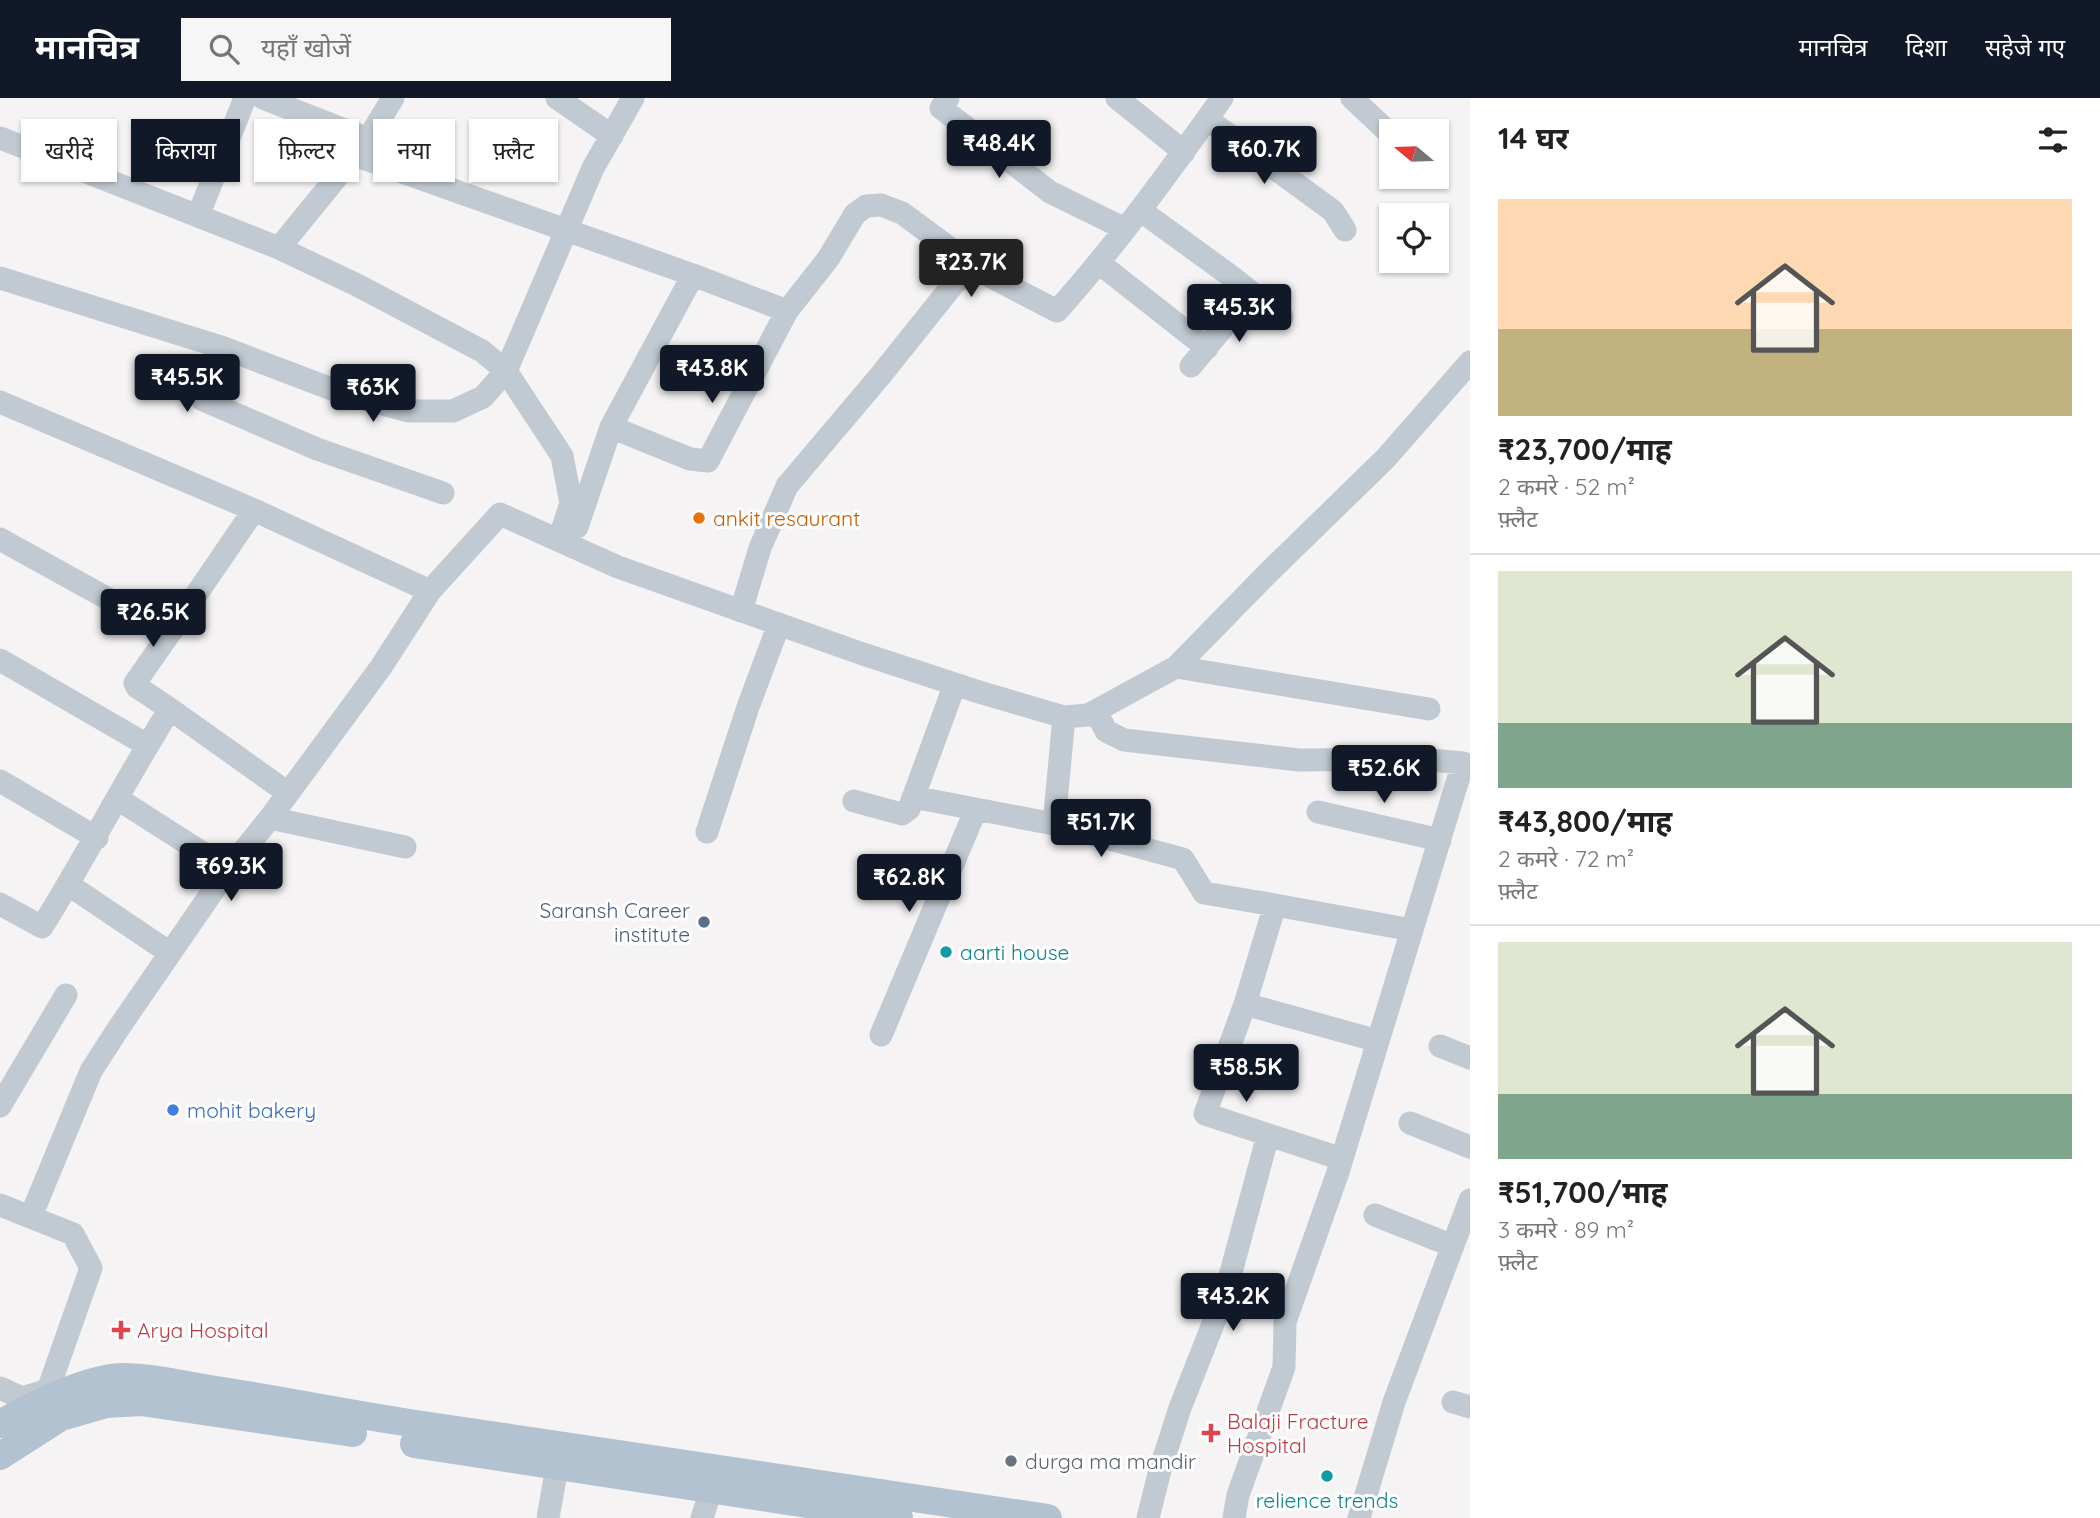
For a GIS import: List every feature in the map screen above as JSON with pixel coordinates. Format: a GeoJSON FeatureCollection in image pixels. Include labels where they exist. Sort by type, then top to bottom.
{"type":"FeatureCollection","features":[{"type":"Feature","properties":{"kind":"main road"},"geometry":{"type":"LineString","coordinates":[[0,1424],[25,1409],[53,1402],[93,1383],[123,1377],[520,1441],[1048,1518]]}},
{"type":"Feature","properties":{"kind":"main road"},"geometry":{"type":"LineString","coordinates":[[0,1456],[53,1402],[141,1402],[899,1518]]}},
{"type":"Feature","properties":{"kind":"street"},"geometry":{"type":"LineString","coordinates":[[198,216],[245,98]]}},
{"type":"Feature","properties":{"kind":"street"},"geometry":{"type":"LineString","coordinates":[[262,98],[361,147],[566,230],[787,311]]}},
{"type":"Feature","properties":{"kind":"street"},"geometry":{"type":"LineString","coordinates":[[279,248],[361,147],[393,98]]}},
{"type":"Feature","properties":{"kind":"street"},"geometry":{"type":"LineString","coordinates":[[557,98],[612,136]]}},
{"type":"Feature","properties":{"kind":"street"},"geometry":{"type":"LineString","coordinates":[[0,278],[224,348],[342,393],[408,411],[453,411],[483,397],[506,371],[593,168],[633,98]]}},
{"type":"Feature","properties":{"kind":"street"},"geometry":{"type":"LineString","coordinates":[[1117,98],[1184,152]]}},
{"type":"Feature","properties":{"kind":"street"},"geometry":{"type":"LineString","coordinates":[[611,427],[690,458],[708,461],[787,311],[828,258],[855,214],[866,206],[881,205],[902,213],[982,272],[1057,311],[1140,210],[1222,98]]}},
{"type":"Feature","properties":{"kind":"street"},"geometry":{"type":"LineString","coordinates":[[1357,99],[1379,122]]}},
{"type":"Feature","properties":{"kind":"street"},"geometry":{"type":"LineString","coordinates":[[939,101],[1050,192],[1125,229]]}},
{"type":"Feature","properties":{"kind":"street"},"geometry":{"type":"LineString","coordinates":[[1207,119],[1333,211],[1345,230]]}},
{"type":"Feature","properties":{"kind":"street"},"geometry":{"type":"LineString","coordinates":[[0,138],[279,248],[357,285],[482,351],[506,371],[562,456],[571,503],[564,543]]}},
{"type":"Feature","properties":{"kind":"street"},"geometry":{"type":"LineString","coordinates":[[1140,210],[1282,317]]}},
{"type":"Feature","properties":{"kind":"street"},"geometry":{"type":"LineString","coordinates":[[1099,262],[1207,348]]}},
{"type":"Feature","properties":{"kind":"street"},"geometry":{"type":"LineString","coordinates":[[741,611],[760,548],[787,486],[956,281],[982,272]]}},
{"type":"Feature","properties":{"kind":"street"},"geometry":{"type":"LineString","coordinates":[[564,543],[611,427],[693,275]]}},
{"type":"Feature","properties":{"kind":"street"},"geometry":{"type":"LineString","coordinates":[[1191,366],[1252,293]]}},
{"type":"Feature","properties":{"kind":"street"},"geometry":{"type":"LineString","coordinates":[[224,348],[203,400],[317,449],[443,493]]}},
{"type":"Feature","properties":{"kind":"street"},"geometry":{"type":"LineString","coordinates":[[31,1216],[91,1071],[170,953],[381,667],[430,592],[500,514],[618,567],[779,624],[955,684],[1064,717],[1088,715],[1177,667],[1268,573],[1386,458],[1470,362]]}},
{"type":"Feature","properties":{"kind":"street"},"geometry":{"type":"LineString","coordinates":[[0,402],[254,510],[430,592]]}},
{"type":"Feature","properties":{"kind":"street"},"geometry":{"type":"LineString","coordinates":[[254,510],[135,683],[288,793]]}},
{"type":"Feature","properties":{"kind":"street"},"geometry":{"type":"LineString","coordinates":[[0,539],[170,633]]}},
{"type":"Feature","properties":{"kind":"street"},"geometry":{"type":"LineString","coordinates":[[706,832],[779,624]]}},
{"type":"Feature","properties":{"kind":"street"},"geometry":{"type":"LineString","coordinates":[[0,660],[147,745]]}},
{"type":"Feature","properties":{"kind":"street"},"geometry":{"type":"LineString","coordinates":[[1177,667],[1429,709]]}},
{"type":"Feature","properties":{"kind":"street"},"geometry":{"type":"LineString","coordinates":[[854,802],[902,814],[909,809],[955,684]]}},
{"type":"Feature","properties":{"kind":"street"},"geometry":{"type":"LineString","coordinates":[[0,904],[43,927],[170,709]]}},
{"type":"Feature","properties":{"kind":"street"},"geometry":{"type":"LineString","coordinates":[[1096,711],[1105,731],[1124,740],[1299,760],[1420,760],[1463,764],[1342,1160],[1286,1322],[1283,1367],[1238,1494],[1234,1518]]}},
{"type":"Feature","properties":{"kind":"street"},"geometry":{"type":"LineString","coordinates":[[1055,824],[1064,717]]}},
{"type":"Feature","properties":{"kind":"street"},"geometry":{"type":"LineString","coordinates":[[0,781],[97,838]]}},
{"type":"Feature","properties":{"kind":"street"},"geometry":{"type":"LineString","coordinates":[[914,797],[1055,824],[1182,859],[1204,892],[1412,930]]}},
{"type":"Feature","properties":{"kind":"street"},"geometry":{"type":"LineString","coordinates":[[118,799],[229,870]]}},
{"type":"Feature","properties":{"kind":"street"},"geometry":{"type":"LineString","coordinates":[[881,1035],[976,809]]}},
{"type":"Feature","properties":{"kind":"street"},"geometry":{"type":"LineString","coordinates":[[1318,811],[1440,840]]}},
{"type":"Feature","properties":{"kind":"street"},"geometry":{"type":"LineString","coordinates":[[270,818],[405,847]]}},
{"type":"Feature","properties":{"kind":"street"},"geometry":{"type":"LineString","coordinates":[[69,885],[170,953]]}},
{"type":"Feature","properties":{"kind":"street"},"geometry":{"type":"LineString","coordinates":[[1275,905],[1245,1004],[1205,1114],[1342,1160]]}},
{"type":"Feature","properties":{"kind":"street"},"geometry":{"type":"LineString","coordinates":[[3,1093],[66,995]]}},
{"type":"Feature","properties":{"kind":"street"},"geometry":{"type":"LineString","coordinates":[[1245,1004],[1378,1041]]}},
{"type":"Feature","properties":{"kind":"street"},"geometry":{"type":"LineString","coordinates":[[1440,1046],[1470,1058]]}},
{"type":"Feature","properties":{"kind":"street"},"geometry":{"type":"LineString","coordinates":[[1410,1123],[1470,1147]]}},
{"type":"Feature","properties":{"kind":"street"},"geometry":{"type":"LineString","coordinates":[[1148,1518],[1180,1408],[1226,1291],[1268,1135]]}},
{"type":"Feature","properties":{"kind":"street"},"geometry":{"type":"LineString","coordinates":[[1359,1518],[1394,1402],[1470,1200]]}},
{"type":"Feature","properties":{"kind":"street"},"geometry":{"type":"LineString","coordinates":[[0,1205],[73,1234],[91,1268],[53,1402],[22,1398],[0,1388]]}},
{"type":"Feature","properties":{"kind":"street"},"geometry":{"type":"LineString","coordinates":[[1375,1215],[1453,1246]]}},
{"type":"Feature","properties":{"kind":"street"},"geometry":{"type":"LineString","coordinates":[[548,1518],[557,1467]]}},
{"type":"Feature","properties":{"kind":"street"},"geometry":{"type":"LineString","coordinates":[[702,1518],[710,1490]]}},
{"type":"Feature","properties":{"kind":"place","name":"ankit resaurant"},"geometry":{"type":"Point","coordinates":[699,518]}},
{"type":"Feature","properties":{"kind":"place","name":"Saransh Career institute"},"geometry":{"type":"Point","coordinates":[704,922]}},
{"type":"Feature","properties":{"kind":"place","name":"aarti house"},"geometry":{"type":"Point","coordinates":[946,952]}},
{"type":"Feature","properties":{"kind":"place","name":"mohit bakery"},"geometry":{"type":"Point","coordinates":[173,1110]}},
{"type":"Feature","properties":{"kind":"place","name":"Arya Hospital"},"geometry":{"type":"Point","coordinates":[121,1330]}},
{"type":"Feature","properties":{"kind":"place","name":"Balaji Fracture Hospital"},"geometry":{"type":"Point","coordinates":[1211,1433]}},
{"type":"Feature","properties":{"kind":"place","name":"durga ma mandir"},"geometry":{"type":"Point","coordinates":[1011,1461]}},
{"type":"Feature","properties":{"kind":"place","name":"relience trends"},"geometry":{"type":"Point","coordinates":[1327,1476]}}]}
